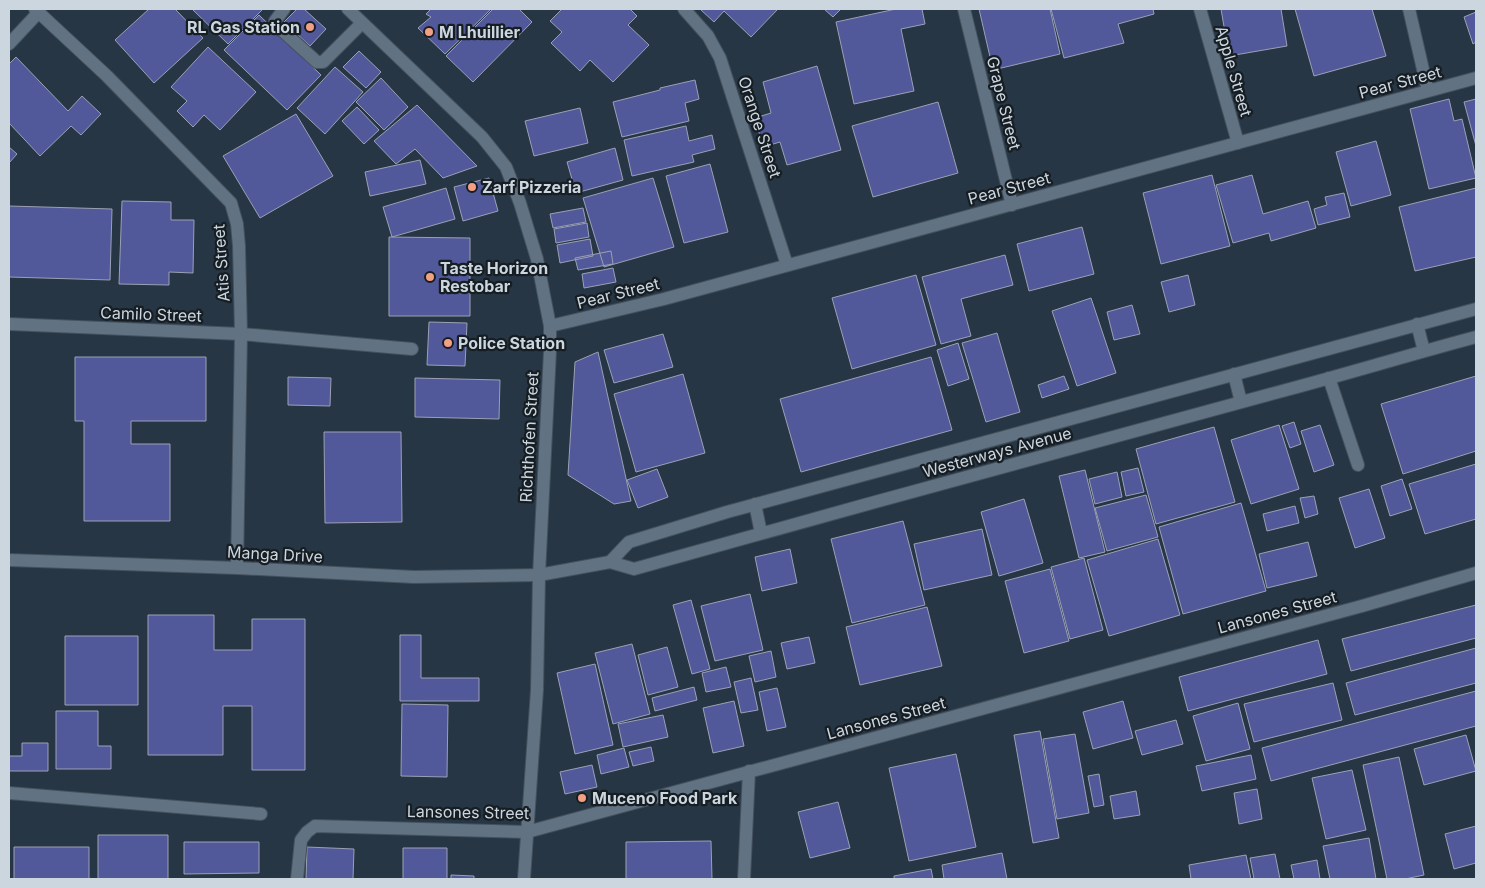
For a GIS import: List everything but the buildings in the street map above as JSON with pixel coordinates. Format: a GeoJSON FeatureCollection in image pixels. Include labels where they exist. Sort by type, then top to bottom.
{"type":"FeatureCollection","features":[{"type":"Feature","properties":{"kind":"street"},"geometry":{"type":"LineString","coordinates":[[284,9],[277,16],[276,25],[317,62],[323,62],[362,23]]}},
{"type":"Feature","properties":{"kind":"street","name":"Richthofen Street"},"geometry":{"type":"LineString","coordinates":[[348,9],[482,137],[506,167],[520,203],[537,259],[550,326],[537,690],[524,879]]}},
{"type":"Feature","properties":{"kind":"street","name":"Orange Street"},"geometry":{"type":"LineString","coordinates":[[684,9],[708,36],[720,58],[787,265]]}},
{"type":"Feature","properties":{"kind":"street","name":"Grape Street"},"geometry":{"type":"LineString","coordinates":[[964,9],[1012,204]]}},
{"type":"Feature","properties":{"kind":"street","name":"Apple Street"},"geometry":{"type":"LineString","coordinates":[[1200,9],[1238,143]]}},
{"type":"Feature","properties":{"kind":"street"},"geometry":{"type":"LineString","coordinates":[[1409,9],[1428,91]]}},
{"type":"Feature","properties":{"kind":"street"},"geometry":{"type":"LineString","coordinates":[[9,44],[37,11]]}},
{"type":"Feature","properties":{"kind":"street","name":"Atis Street"},"geometry":{"type":"LineString","coordinates":[[37,11],[107,76],[231,203],[237,224],[241,334],[237,568]]}},
{"type":"Feature","properties":{"kind":"street","name":"Pear Street"},"geometry":{"type":"LineString","coordinates":[[550,326],[664,299],[1476,78]]}},
{"type":"Feature","properties":{"kind":"street","name":"Westerways Avenue"},"geometry":{"type":"LineString","coordinates":[[610,562],[629,542],[754,504],[1476,309]]}},
{"type":"Feature","properties":{"kind":"street","name":"Camilo Street"},"geometry":{"type":"LineString","coordinates":[[9,324],[241,334],[412,349]]}},
{"type":"Feature","properties":{"kind":"street"},"geometry":{"type":"LineString","coordinates":[[1417,324],[1424,350]]}},
{"type":"Feature","properties":{"kind":"street","name":"Westerways Avenue"},"geometry":{"type":"LineString","coordinates":[[540,575],[610,562],[634,569],[1476,337]]}},
{"type":"Feature","properties":{"kind":"street"},"geometry":{"type":"LineString","coordinates":[[1234,374],[1241,402]]}},
{"type":"Feature","properties":{"kind":"street"},"geometry":{"type":"LineString","coordinates":[[1329,378],[1358,465]]}},
{"type":"Feature","properties":{"kind":"street"},"geometry":{"type":"LineString","coordinates":[[754,504],[761,533]]}},
{"type":"Feature","properties":{"kind":"street","name":"Manga Drive"},"geometry":{"type":"LineString","coordinates":[[9,560],[237,568],[414,577],[540,575]]}},
{"type":"Feature","properties":{"kind":"street","name":"Lansones Street"},"geometry":{"type":"LineString","coordinates":[[297,879],[301,840],[315,826],[526,832],[1362,606],[1476,573]]}},
{"type":"Feature","properties":{"kind":"street"},"geometry":{"type":"LineString","coordinates":[[744,879],[749,771]]}},
{"type":"Feature","properties":{"kind":"street"},"geometry":{"type":"LineString","coordinates":[[9,793],[261,814]]}},
{"type":"Feature","properties":{"kind":"place","name":"RL Gas Station"},"geometry":{"type":"Point","coordinates":[310,27]}},
{"type":"Feature","properties":{"kind":"place","name":"M Lhuillier"},"geometry":{"type":"Point","coordinates":[429,32]}},
{"type":"Feature","properties":{"kind":"place","name":"Zarf Pizzeria"},"geometry":{"type":"Point","coordinates":[472,187]}},
{"type":"Feature","properties":{"kind":"place","name":"Taste Horizon Restobar"},"geometry":{"type":"Point","coordinates":[430,277]}},
{"type":"Feature","properties":{"kind":"place","name":"Police Station"},"geometry":{"type":"Point","coordinates":[448,343]}},
{"type":"Feature","properties":{"kind":"place","name":"Muceno Food Park"},"geometry":{"type":"Point","coordinates":[582,798]}}]}
